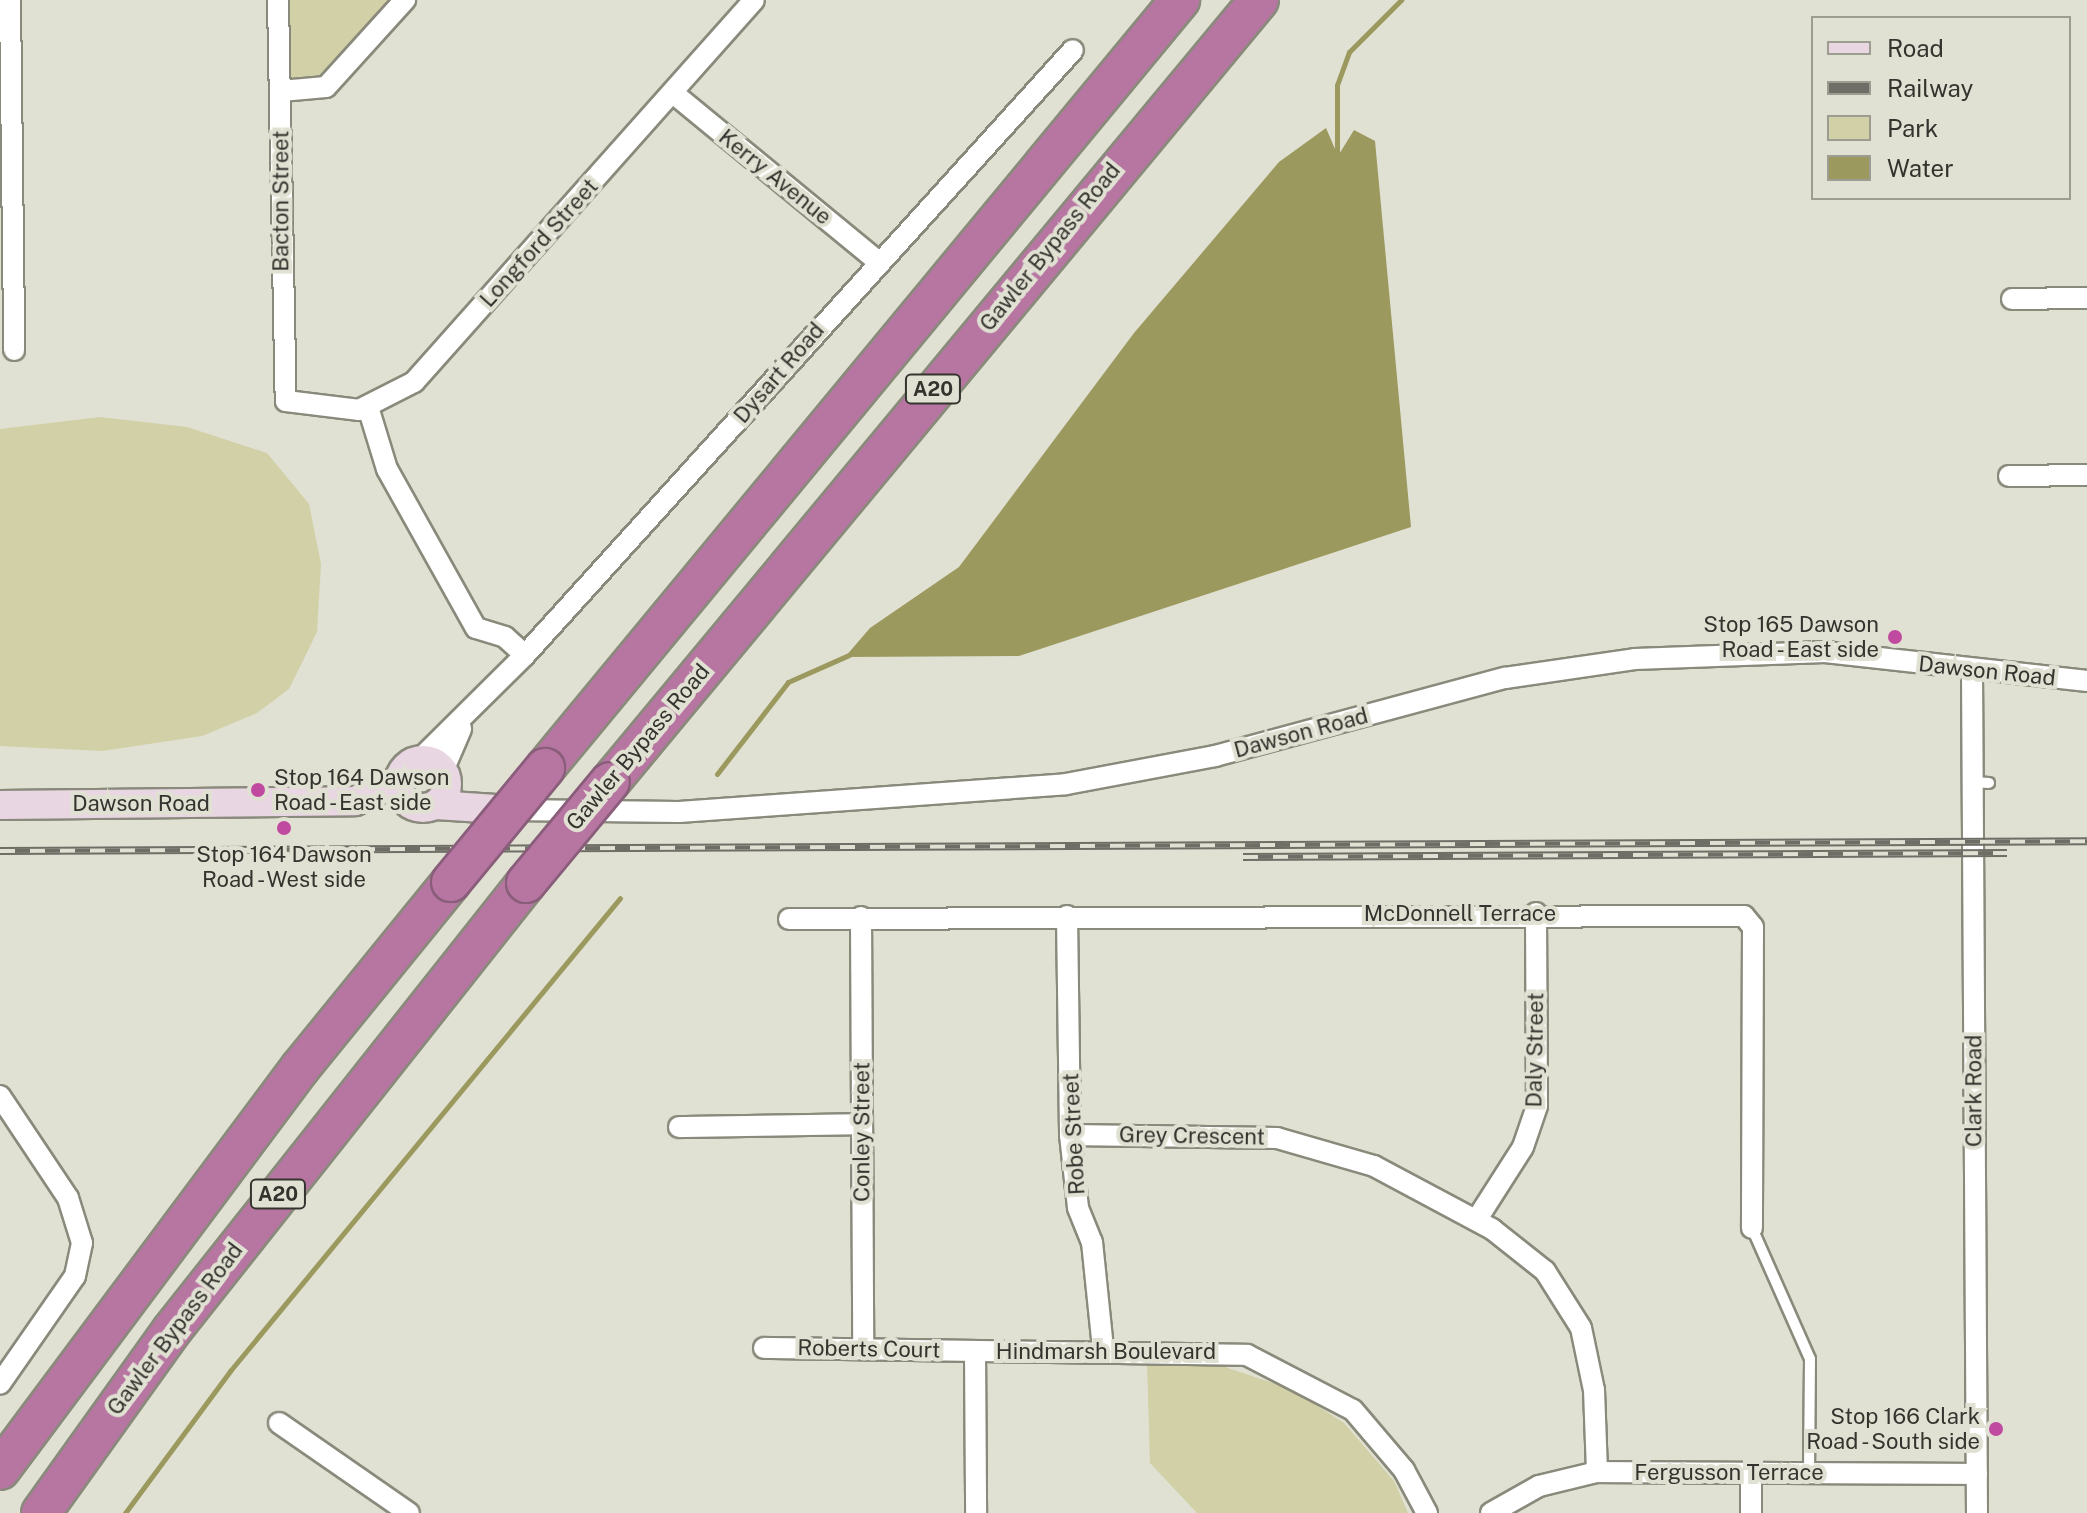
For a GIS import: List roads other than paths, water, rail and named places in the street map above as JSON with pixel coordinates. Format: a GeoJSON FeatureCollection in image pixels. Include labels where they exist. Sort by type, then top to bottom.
{"type":"FeatureCollection","features":[{"type":"Feature","properties":{"kind":"highway","name":"A20"},"geometry":{"type":"LineString","coordinates":[[0,1470],[300,1068],[1180,0]]}},
{"type":"Feature","properties":{"kind":"highway","name":"Gawler Bypass Road"},"geometry":{"type":"LineString","coordinates":[[41,1513],[172,1330],[526,883],[1259,0]]}},
{"type":"Feature","properties":{"kind":"street"},"geometry":{"type":"LineString","coordinates":[[10,0],[14,350]]}},
{"type":"Feature","properties":{"kind":"street","name":"Bacton Street"},"geometry":{"type":"LineString","coordinates":[[278,0],[286,401],[368,407]]}},
{"type":"Feature","properties":{"kind":"street"},"geometry":{"type":"LineString","coordinates":[[281,91],[326,87],[405,0]]}},
{"type":"Feature","properties":{"kind":"street","name":"Longford Street"},"geometry":{"type":"LineString","coordinates":[[368,407],[414,382],[754,0]]}},
{"type":"Feature","properties":{"kind":"street","name":"Dysart Road"},"geometry":{"type":"LineString","coordinates":[[436,770],[453,738],[486,697],[876,260],[1073,50]]}},
{"type":"Feature","properties":{"kind":"street","name":"Kerry Avenue"},"geometry":{"type":"LineString","coordinates":[[673,93],[876,260]]}},
{"type":"Feature","properties":{"kind":"street"},"geometry":{"type":"LineString","coordinates":[[2012,299],[2087,298]]}},
{"type":"Feature","properties":{"kind":"street"},"geometry":{"type":"LineString","coordinates":[[368,407],[387,469],[476,628],[505,637],[525,655]]}},
{"type":"Feature","properties":{"kind":"street"},"geometry":{"type":"LineString","coordinates":[[2009,476],[2087,475]]}},
{"type":"Feature","properties":{"kind":"street","name":"Dawson Road"},"geometry":{"type":"LineString","coordinates":[[281,803],[679,812],[1066,784],[1215,756],[1505,678],[1635,659],[1825,652],[2087,681]]}},
{"type":"Feature","properties":{"kind":"street","name":"Clark Road"},"geometry":{"type":"LineString","coordinates":[[1972,670],[1981,783],[1977,1513]]}},
{"type":"Feature","properties":{"kind":"street"},"geometry":{"type":"LineString","coordinates":[[436,770],[424,806],[398,781],[436,770]]}},
{"type":"Feature","properties":{"kind":"street","name":"Dawson Road"},"geometry":{"type":"LineString","coordinates":[[436,770],[511,810]]}},
{"type":"Feature","properties":{"kind":"street","name":"Dawson Road"},"geometry":{"type":"LineString","coordinates":[[0,805],[355,801],[398,781]]}},
{"type":"Feature","properties":{"kind":"street","name":"Daly Street"},"geometry":{"type":"LineString","coordinates":[[1477,1219],[1523,1147],[1537,1106],[1536,913]]}},
{"type":"Feature","properties":{"kind":"street","name":"McDonnell Terrace"},"geometry":{"type":"LineString","coordinates":[[789,919],[1731,913],[1748,919],[1752,1228]]}},
{"type":"Feature","properties":{"kind":"street","name":"Robe Street"},"geometry":{"type":"LineString","coordinates":[[1067,916],[1070,1135],[1103,1348]]}},
{"type":"Feature","properties":{"kind":"street","name":"Conley Street"},"geometry":{"type":"LineString","coordinates":[[861,917],[863,1346]]}},
{"type":"Feature","properties":{"kind":"street"},"geometry":{"type":"LineString","coordinates":[[0,1096],[68,1198],[82,1243],[75,1276],[0,1384]]}},
{"type":"Feature","properties":{"kind":"street"},"geometry":{"type":"LineString","coordinates":[[679,1127],[861,1124]]}},
{"type":"Feature","properties":{"kind":"street","name":"Grey Crescent"},"geometry":{"type":"LineString","coordinates":[[1070,1135],[1277,1138],[1374,1166],[1477,1219],[1545,1271],[1581,1328],[1594,1390],[1597,1472]]}},
{"type":"Feature","properties":{"kind":"street","name":"Roberts Court"},"geometry":{"type":"LineString","coordinates":[[764,1348],[863,1346],[975,1352]]}},
{"type":"Feature","properties":{"kind":"street","name":"Hindmarsh Boulevard"},"geometry":{"type":"LineString","coordinates":[[976,1513],[975,1352],[1103,1348],[1220,1351],[1294,1376],[1353,1410],[1404,1470],[1427,1513]]}},
{"type":"Feature","properties":{"kind":"street"},"geometry":{"type":"LineString","coordinates":[[279,1423],[409,1513]]}},
{"type":"Feature","properties":{"kind":"street","name":"Fergusson Terrace"},"geometry":{"type":"LineString","coordinates":[[1491,1513],[1539,1486],[1597,1472],[1977,1474]]}},
{"type":"Feature","properties":{"kind":"street"},"geometry":{"type":"LineString","coordinates":[[1751,1473],[1751,1513]]}},
{"type":"Feature","properties":{"kind":"lane"},"geometry":{"type":"LineString","coordinates":[[1752,1228],[1810,1359],[1809,1473]]}},
{"type":"Feature","properties":{"kind":"water"},"geometry":{"type":"Polygon","coordinates":[[[1326,128],[1338,156],[1354,130],[1375,141],[1411,527],[1019,656],[845,657],[870,628],[959,567],[1134,333],[1279,162],[1326,128]]]}},
{"type":"Feature","properties":{"kind":"waterway"},"geometry":{"type":"LineString","coordinates":[[1337,160],[1337,85],[1349,52],[1401,0]]}},
{"type":"Feature","properties":{"kind":"waterway"},"geometry":{"type":"LineString","coordinates":[[717,774],[788,682],[849,655]]}},
{"type":"Feature","properties":{"kind":"waterway"},"geometry":{"type":"LineString","coordinates":[[125,1513],[230,1371],[620,898]]}},
{"type":"Feature","properties":{"kind":"railway"},"geometry":{"type":"LineString","coordinates":[[0,851],[2087,841]]}},
{"type":"Feature","properties":{"kind":"railway"},"geometry":{"type":"LineString","coordinates":[[1243,857],[2007,853]]}},
{"type":"Feature","properties":{"kind":"place","name":"Stop 165 Dawson Road - East side"},"geometry":{"type":"Point","coordinates":[1895,637]}},
{"type":"Feature","properties":{"kind":"place","name":"Stop 164 Dawson Road - East side"},"geometry":{"type":"Point","coordinates":[258,790]}},
{"type":"Feature","properties":{"kind":"place","name":"Stop 164 Dawson Road - West side"},"geometry":{"type":"Point","coordinates":[284,828]}},
{"type":"Feature","properties":{"kind":"place","name":"Stop 166 Clark Road - South side"},"geometry":{"type":"Point","coordinates":[1996,1429]}}]}
